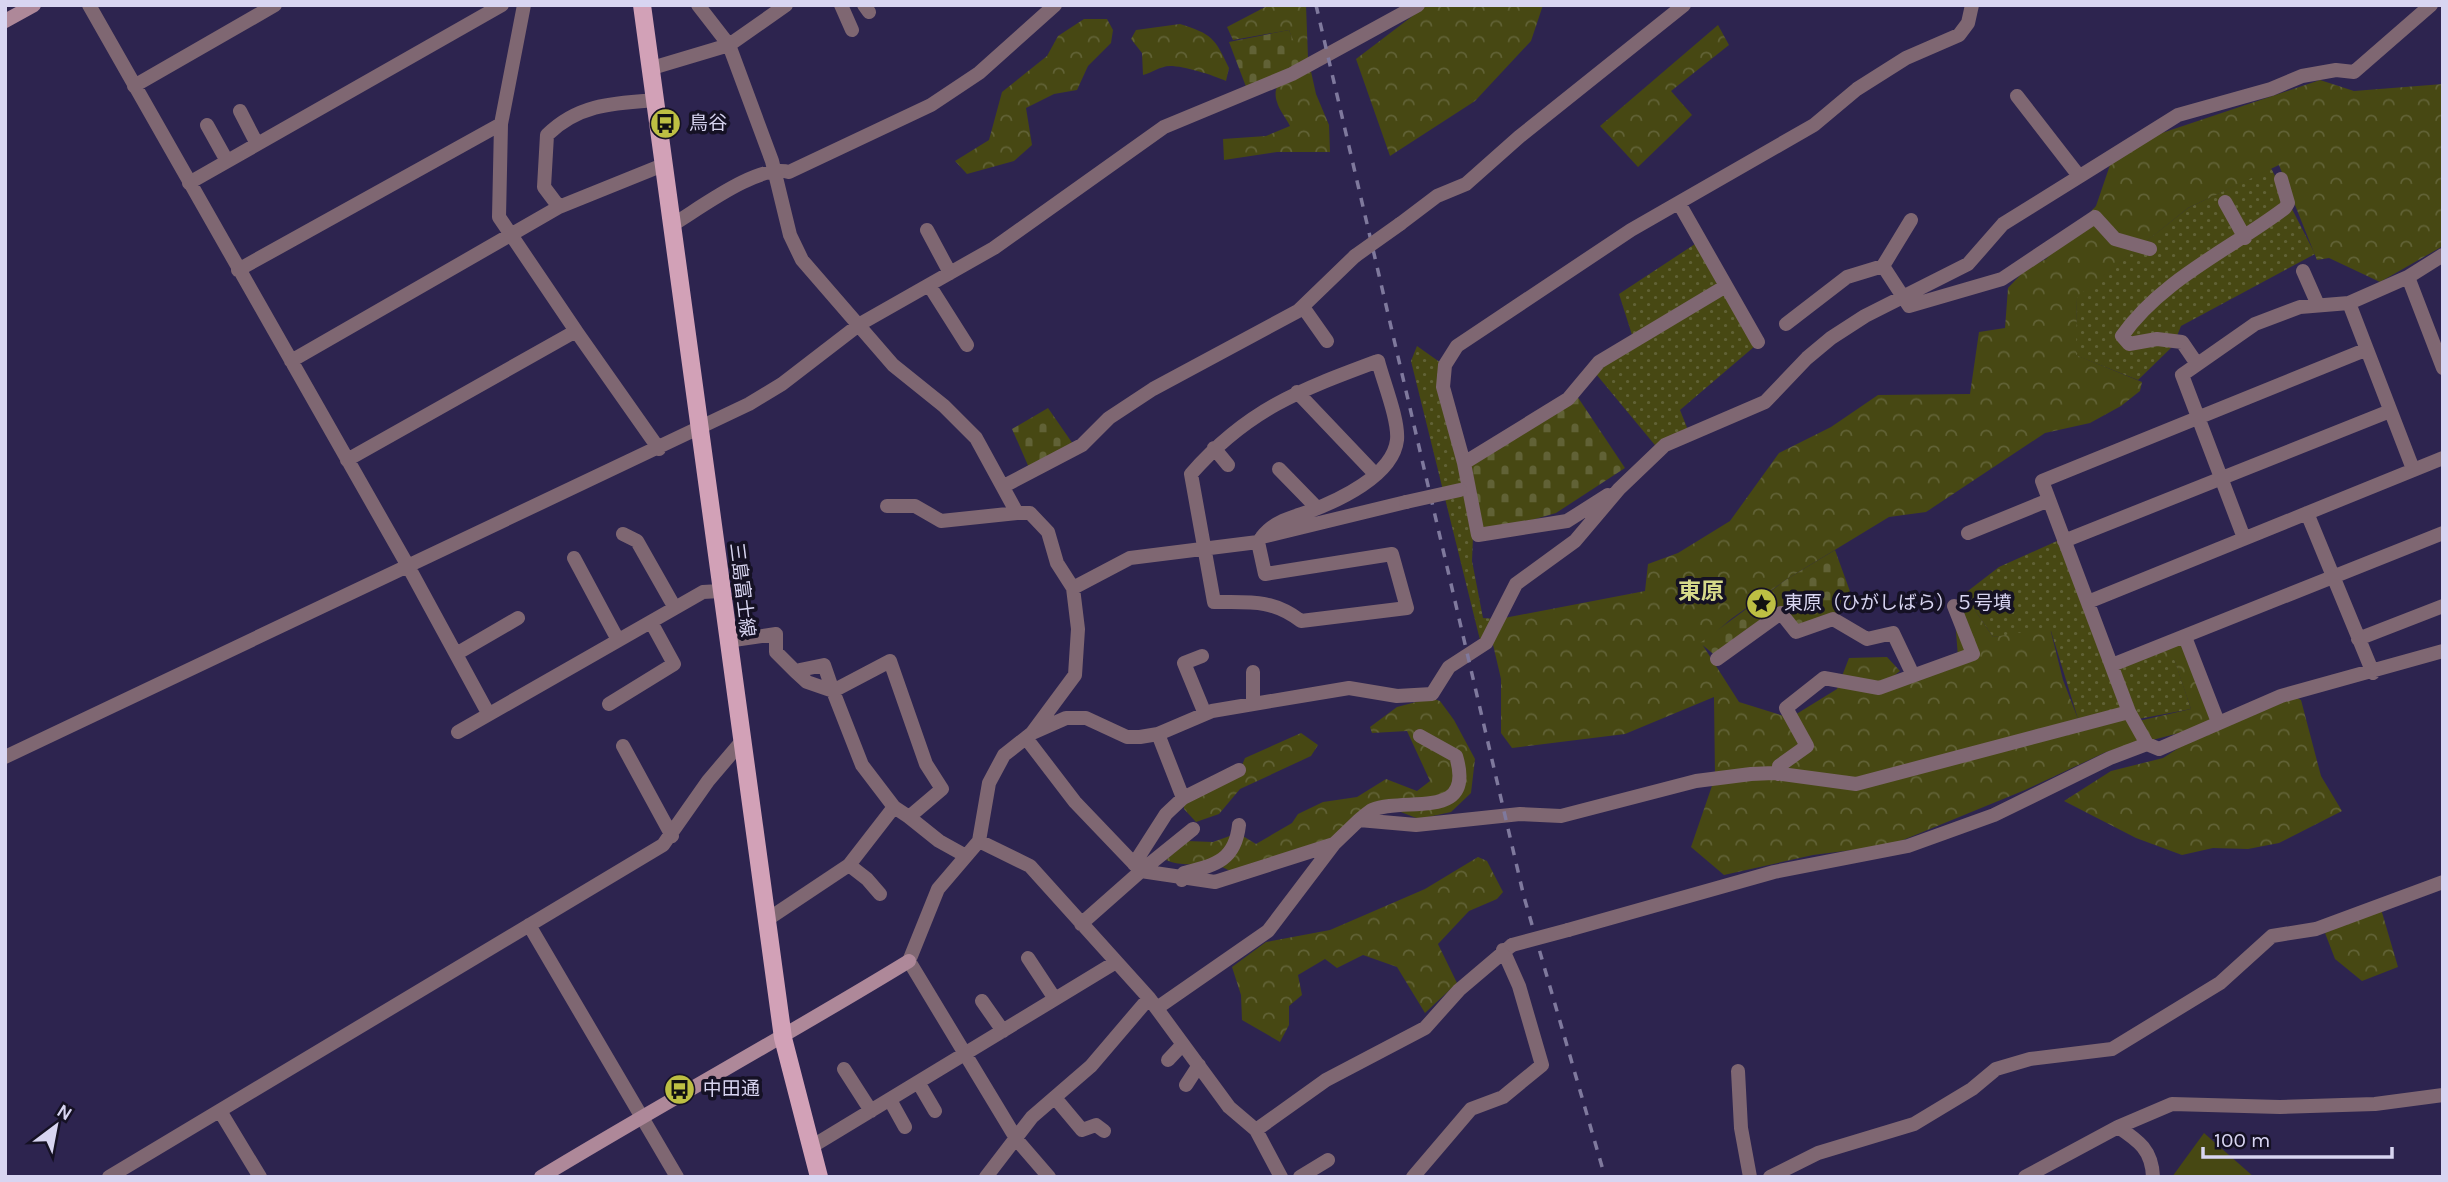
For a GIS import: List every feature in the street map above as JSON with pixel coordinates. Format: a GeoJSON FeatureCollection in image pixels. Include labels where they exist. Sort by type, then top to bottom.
{"type":"FeatureCollection","features":[{"type":"Feature","properties":{"kind":"main road","name":"三島富士線"},"geometry":{"type":"LineString","coordinates":[[642,5],[783,1038],[819,1177]]}},
{"type":"Feature","properties":{"kind":"street"},"geometry":{"type":"LineString","coordinates":[[5,21],[34,5]]}},
{"type":"Feature","properties":{"kind":"street"},"geometry":{"type":"LineString","coordinates":[[89,5],[408,566],[488,713]]}},
{"type":"Feature","properties":{"kind":"street"},"geometry":{"type":"LineString","coordinates":[[134,86],[275,5]]}},
{"type":"Feature","properties":{"kind":"street"},"geometry":{"type":"LineString","coordinates":[[190,183],[502,5]]}},
{"type":"Feature","properties":{"kind":"street"},"geometry":{"type":"LineString","coordinates":[[524,5],[501,124],[499,217],[659,449]]}},
{"type":"Feature","properties":{"kind":"street"},"geometry":{"type":"LineString","coordinates":[[652,68],[729,45],[786,5]]}},
{"type":"Feature","properties":{"kind":"street"},"geometry":{"type":"LineString","coordinates":[[841,5],[852,30]]}},
{"type":"Feature","properties":{"kind":"street"},"geometry":{"type":"LineString","coordinates":[[672,225],[735,187],[774,171],[789,172],[821,159],[931,105],[979,73],[1055,5]]}},
{"type":"Feature","properties":{"kind":"street"},"geometry":{"type":"LineString","coordinates":[[5,757],[699,430],[782,384],[860,324],[994,248],[1164,127],[1292,74],[1418,5]]}},
{"type":"Feature","properties":{"kind":"street"},"geometry":{"type":"LineString","coordinates":[[1004,486],[1082,445],[1109,418],[1153,389],[1303,307],[1355,256],[1437,196],[1466,184],[1519,137],[1684,5]]}},
{"type":"Feature","properties":{"kind":"street"},"geometry":{"type":"LineString","coordinates":[[1619,489],[1567,520],[1478,535],[1465,490],[1464,463],[1443,387],[1445,365],[1457,346],[1631,230],[1680,205],[1814,125],[1857,89],[1906,58],[1959,35],[1968,23],[1972,5]]}},
{"type":"Feature","properties":{"kind":"street"},"geometry":{"type":"LineString","coordinates":[[541,1177],[641,1116],[783,1038],[909,961],[938,889],[979,841],[989,783],[1004,755],[1029,736],[1066,718],[1086,718],[1127,737],[1157,734],[1205,714],[1253,703],[1349,688],[1397,696],[1432,694],[1449,667],[1486,643],[1516,584],[1575,541],[1619,489],[1665,445],[1765,402],[1807,358],[1831,338],[1968,264],[2003,224],[2178,115],[2271,89],[2302,76],[2336,70],[2354,72],[2431,5]]}},
{"type":"Feature","properties":{"kind":"street"},"geometry":{"type":"LineString","coordinates":[[699,6],[729,45],[774,171],[790,235],[802,260],[893,365],[944,406],[976,438],[1017,513]]}},
{"type":"Feature","properties":{"kind":"street"},"geometry":{"type":"LineString","coordinates":[[2017,96],[2079,176]]}},
{"type":"Feature","properties":{"kind":"street"},"geometry":{"type":"LineString","coordinates":[[559,207],[544,187],[547,135],[561,121],[577,112],[604,104],[656,100]]}},
{"type":"Feature","properties":{"kind":"street"},"geometry":{"type":"LineString","coordinates":[[240,111],[257,144]]}},
{"type":"Feature","properties":{"kind":"street"},"geometry":{"type":"LineString","coordinates":[[239,270],[501,124]]}},
{"type":"Feature","properties":{"kind":"street"},"geometry":{"type":"LineString","coordinates":[[207,125],[227,161]]}},
{"type":"Feature","properties":{"kind":"street"},"geometry":{"type":"LineString","coordinates":[[291,362],[559,207],[663,165]]}},
{"type":"Feature","properties":{"kind":"street"},"geometry":{"type":"LineString","coordinates":[[2197,364],[2182,342],[2157,339],[2129,344],[2122,336],[2137,315],[2161,294],[2285,208],[2288,203],[2281,179]]}},
{"type":"Feature","properties":{"kind":"street"},"geometry":{"type":"LineString","coordinates":[[2225,202],[2245,238]]}},
{"type":"Feature","properties":{"kind":"street"},"geometry":{"type":"LineString","coordinates":[[1680,205],[1758,342]]}},
{"type":"Feature","properties":{"kind":"street"},"geometry":{"type":"LineString","coordinates":[[1883,266],[1901,298],[1909,306],[2002,279],[2095,217],[2115,239],[2150,249]]}},
{"type":"Feature","properties":{"kind":"street"},"geometry":{"type":"LineString","coordinates":[[1786,324],[1847,277],[1883,266],[1911,220]]}},
{"type":"Feature","properties":{"kind":"street"},"geometry":{"type":"LineString","coordinates":[[927,230],[950,273]]}},
{"type":"Feature","properties":{"kind":"street"},"geometry":{"type":"LineString","coordinates":[[2244,538],[2182,375],[2255,324],[2300,307],[2349,303],[2408,277],[2443,255]]}},
{"type":"Feature","properties":{"kind":"street"},"geometry":{"type":"LineString","coordinates":[[2303,271],[2318,305]]}},
{"type":"Feature","properties":{"kind":"street"},"geometry":{"type":"LineString","coordinates":[[2408,277],[2442,365]]}},
{"type":"Feature","properties":{"kind":"street"},"geometry":{"type":"LineString","coordinates":[[929,285],[967,345]]}},
{"type":"Feature","properties":{"kind":"street"},"geometry":{"type":"LineString","coordinates":[[1464,463],[1568,399],[1599,362],[1726,286]]}},
{"type":"Feature","properties":{"kind":"street"},"geometry":{"type":"LineString","coordinates":[[2349,303],[2413,469]]}},
{"type":"Feature","properties":{"kind":"street"},"geometry":{"type":"LineString","coordinates":[[1303,307],[1327,341]]}},
{"type":"Feature","properties":{"kind":"street"},"geometry":{"type":"LineString","coordinates":[[347,460],[576,331]]}},
{"type":"Feature","properties":{"kind":"street"},"geometry":{"type":"LineString","coordinates":[[2365,349],[2042,481],[2129,712],[2147,744],[2159,749],[2281,696],[2373,673],[2443,651]]}},
{"type":"Feature","properties":{"kind":"street"},"geometry":{"type":"LineString","coordinates":[[1378,360],[1397,437],[1394,452],[1375,474],[1343,499],[1270,526],[1260,539],[1265,574],[1392,554],[1407,608],[1301,621],[1281,606],[1252,602],[1214,602],[1191,474],[1214,448],[1233,430],[1297,392],[1378,360]]}},
{"type":"Feature","properties":{"kind":"street"},"geometry":{"type":"LineString","coordinates":[[1297,392],[1375,474]]}},
{"type":"Feature","properties":{"kind":"street"},"geometry":{"type":"LineString","coordinates":[[2064,541],[2390,411]]}},
{"type":"Feature","properties":{"kind":"street"},"geometry":{"type":"LineString","coordinates":[[1214,448],[1228,465]]}},
{"type":"Feature","properties":{"kind":"street"},"geometry":{"type":"LineString","coordinates":[[2088,602],[2443,458]]}},
{"type":"Feature","properties":{"kind":"street"},"geometry":{"type":"LineString","coordinates":[[1279,469],[1317,509]]}},
{"type":"Feature","properties":{"kind":"street"},"geometry":{"type":"LineString","coordinates":[[1073,588],[1130,558],[1260,539],[1465,490]]}},
{"type":"Feature","properties":{"kind":"street"},"geometry":{"type":"LineString","coordinates":[[1968,533],[2049,500]]}},
{"type":"Feature","properties":{"kind":"street"},"geometry":{"type":"LineString","coordinates":[[887,506],[915,506],[941,520],[1030,513],[1048,532],[1057,563],[1073,588],[1079,629],[1075,675],[1029,736]]}},
{"type":"Feature","properties":{"kind":"street"},"geometry":{"type":"LineString","coordinates":[[2307,513],[2373,673]]}},
{"type":"Feature","properties":{"kind":"street"},"geometry":{"type":"LineString","coordinates":[[2112,666],[2443,533]]}},
{"type":"Feature","properties":{"kind":"street"},"geometry":{"type":"LineString","coordinates":[[623,534],[637,541],[675,608]]}},
{"type":"Feature","properties":{"kind":"street"},"geometry":{"type":"LineString","coordinates":[[574,558],[618,640]]}},
{"type":"Feature","properties":{"kind":"street"},"geometry":{"type":"LineString","coordinates":[[458,732],[703,592],[720,591]]}},
{"type":"Feature","properties":{"kind":"street"},"geometry":{"type":"LineString","coordinates":[[1778,774],[1779,766],[1807,746],[1786,708],[1824,678],[1879,688],[1973,654],[1954,606]]}},
{"type":"Feature","properties":{"kind":"street"},"geometry":{"type":"LineString","coordinates":[[2358,639],[2443,606]]}},
{"type":"Feature","properties":{"kind":"street"},"geometry":{"type":"LineString","coordinates":[[1717,659],[1781,612],[1796,632],[1833,619],[1867,639],[1893,633],[1913,676]]}},
{"type":"Feature","properties":{"kind":"street"},"geometry":{"type":"LineString","coordinates":[[456,654],[518,618]]}},
{"type":"Feature","properties":{"kind":"street"},"geometry":{"type":"LineString","coordinates":[[608,704],[674,664],[651,621]]}},
{"type":"Feature","properties":{"kind":"street"},"geometry":{"type":"LineString","coordinates":[[727,642],[776,634],[776,652],[807,682],[833,691],[890,661],[926,764],[942,789],[909,817]]}},
{"type":"Feature","properties":{"kind":"street"},"geometry":{"type":"LineString","coordinates":[[2185,637],[2218,722]]}},
{"type":"Feature","properties":{"kind":"street"},"geometry":{"type":"LineString","coordinates":[[1202,656],[1184,663],[1205,714]]}},
{"type":"Feature","properties":{"kind":"street"},"geometry":{"type":"LineString","coordinates":[[795,671],[824,665],[862,765],[894,807],[939,841],[966,856]]}},
{"type":"Feature","properties":{"kind":"street"},"geometry":{"type":"LineString","coordinates":[[1253,672],[1253,703]]}},
{"type":"Feature","properties":{"kind":"street"},"geometry":{"type":"LineString","coordinates":[[1359,820],[1416,825],[1520,814],[1561,816],[1696,781],[1778,774],[1856,784],[2129,712]]}},
{"type":"Feature","properties":{"kind":"street"},"geometry":{"type":"LineString","coordinates":[[1157,734],[1183,799]]}},
{"type":"Feature","properties":{"kind":"street"},"geometry":{"type":"LineString","coordinates":[[1029,736],[1075,802],[1138,867],[1182,880],[1215,882],[1334,844]]}},
{"type":"Feature","properties":{"kind":"street"},"geometry":{"type":"LineString","coordinates":[[986,1177],[1032,1117],[1056,1099],[1153,1003],[1268,931],[1334,844],[1359,820],[1373,810],[1442,802],[1456,790],[1461,773],[1456,756],[1420,736]]}},
{"type":"Feature","properties":{"kind":"street"},"geometry":{"type":"LineString","coordinates":[[109,1177],[663,845],[672,836],[708,781],[742,741]]}},
{"type":"Feature","properties":{"kind":"street"},"geometry":{"type":"LineString","coordinates":[[1256,1130],[1326,1080],[1425,1028],[1507,948],[1774,872],[1908,846],[1994,815],[2110,758],[2147,744]]}},
{"type":"Feature","properties":{"kind":"street"},"geometry":{"type":"LineString","coordinates":[[623,746],[672,836]]}},
{"type":"Feature","properties":{"kind":"street"},"geometry":{"type":"LineString","coordinates":[[1138,867],[1166,814],[1183,799],[1239,770]]}},
{"type":"Feature","properties":{"kind":"street"},"geometry":{"type":"LineString","coordinates":[[768,919],[849,865],[894,807]]}},
{"type":"Feature","properties":{"kind":"street"},"geometry":{"type":"LineString","coordinates":[[1182,880],[1184,873],[1219,864],[1237,841],[1239,825]]}},
{"type":"Feature","properties":{"kind":"street"},"geometry":{"type":"LineString","coordinates":[[1081,924],[1138,867],[1193,829]]}},
{"type":"Feature","properties":{"kind":"street"},"geometry":{"type":"LineString","coordinates":[[979,841],[1030,866],[1153,1003],[1229,1107],[1256,1130],[1281,1177]]}},
{"type":"Feature","properties":{"kind":"street"},"geometry":{"type":"LineString","coordinates":[[849,865],[880,894]]}},
{"type":"Feature","properties":{"kind":"street"},"geometry":{"type":"LineString","coordinates":[[1770,1177],[1818,1153],[1914,1124],[1972,1089],[1996,1069],[2030,1059],[2112,1049],[2220,983],[2272,936],[2316,929],[2443,883]]}},
{"type":"Feature","properties":{"kind":"street"},"geometry":{"type":"LineString","coordinates":[[529,925],[677,1177]]}},
{"type":"Feature","properties":{"kind":"street"},"geometry":{"type":"LineString","coordinates":[[1413,1177],[1472,1110],[1503,1097],[1542,1065],[1507,948]]}},
{"type":"Feature","properties":{"kind":"street"},"geometry":{"type":"LineString","coordinates":[[1028,958],[1055,999]]}},
{"type":"Feature","properties":{"kind":"street"},"geometry":{"type":"LineString","coordinates":[[909,961],[1017,1140],[1049,1177]]}},
{"type":"Feature","properties":{"kind":"street"},"geometry":{"type":"LineString","coordinates":[[811,1147],[1115,962]]}},
{"type":"Feature","properties":{"kind":"street"},"geometry":{"type":"LineString","coordinates":[[982,1001],[1003,1031]]}},
{"type":"Feature","properties":{"kind":"street"},"geometry":{"type":"LineString","coordinates":[[1168,1060],[1183,1044]]}},
{"type":"Feature","properties":{"kind":"street"},"geometry":{"type":"LineString","coordinates":[[1186,1085],[1199,1065]]}},
{"type":"Feature","properties":{"kind":"street"},"geometry":{"type":"LineString","coordinates":[[844,1069],[871,1111]]}},
{"type":"Feature","properties":{"kind":"street"},"geometry":{"type":"LineString","coordinates":[[1738,1071],[1741,1128],[1750,1177]]}},
{"type":"Feature","properties":{"kind":"street"},"geometry":{"type":"LineString","coordinates":[[918,1082],[935,1111]]}},
{"type":"Feature","properties":{"kind":"street"},"geometry":{"type":"LineString","coordinates":[[2025,1177],[2118,1127],[2172,1104],[2280,1107],[2375,1104],[2443,1095]]}},
{"type":"Feature","properties":{"kind":"street"},"geometry":{"type":"LineString","coordinates":[[1056,1099],[1082,1130],[1096,1125],[1104,1131]]}},
{"type":"Feature","properties":{"kind":"street"},"geometry":{"type":"LineString","coordinates":[[890,1100],[905,1127]]}},
{"type":"Feature","properties":{"kind":"street"},"geometry":{"type":"LineString","coordinates":[[220,1111],[260,1177]]}},
{"type":"Feature","properties":{"kind":"street"},"geometry":{"type":"LineString","coordinates":[[2118,1127],[2143,1144],[2151,1158],[2153,1177]]}},
{"type":"Feature","properties":{"kind":"street"},"geometry":{"type":"LineString","coordinates":[[1300,1177],[1328,1160]]}},
{"type":"Feature","properties":{"kind":"green space"},"geometry":{"type":"Polygon","coordinates":[[[1269,5],[1306,5],[1308,58],[1316,94],[1329,125],[1330,152],[1277,152],[1224,160],[1223,139],[1266,136],[1290,126],[1278,105],[1276,93],[1293,55],[1289,30],[1233,40],[1227,27],[1269,5]]]}},
{"type":"Feature","properties":{"kind":"green space"},"geometry":{"type":"Polygon","coordinates":[[[1427,5],[1543,5],[1531,41],[1475,101],[1390,156],[1356,59],[1427,5]]]}},
{"type":"Feature","properties":{"kind":"green space"},"geometry":{"type":"Polygon","coordinates":[[[1084,19],[1107,19],[1113,30],[1111,43],[1088,66],[1077,90],[1054,94],[1026,108],[1032,145],[1014,161],[967,174],[955,161],[989,140],[1002,92],[1047,56],[1058,36],[1084,19]]]}},
{"type":"Feature","properties":{"kind":"green space"},"geometry":{"type":"Polygon","coordinates":[[[1180,24],[1206,34],[1216,44],[1229,68],[1226,81],[1176,66],[1163,67],[1143,75],[1142,53],[1131,39],[1136,30],[1180,24]]]}},
{"type":"Feature","properties":{"kind":"green space"},"geometry":{"type":"Polygon","coordinates":[[[1718,25],[1729,45],[1671,91],[1692,115],[1638,167],[1600,126],[1718,25]]]}},
{"type":"Feature","properties":{"kind":"green space"},"geometry":{"type":"Polygon","coordinates":[[[1289,30],[1303,64],[1248,92],[1229,42],[1289,30]]]}},
{"type":"Feature","properties":{"kind":"green space"},"geometry":{"type":"Polygon","coordinates":[[[2320,80],[2354,91],[2443,84],[2443,246],[2380,282],[2329,258],[2317,260],[2279,165],[2188,208],[2077,297],[2076,355],[2142,382],[2140,391],[2121,406],[2090,423],[2045,433],[1926,512],[1889,517],[1787,579],[1731,619],[1702,644],[1739,702],[1790,718],[1837,689],[1849,658],[1887,657],[1900,671],[1882,685],[1958,657],[1954,606],[1964,594],[1993,637],[2050,628],[2063,680],[2078,719],[2108,712],[2134,722],[2191,709],[2174,659],[2151,657],[2153,649],[2182,639],[2214,724],[2106,752],[2025,790],[1891,845],[1813,855],[1724,875],[1691,847],[1715,777],[1714,697],[1625,734],[1512,748],[1501,733],[1501,679],[1491,636],[1499,619],[1645,591],[1648,564],[1678,553],[1730,521],[1779,453],[1831,427],[1878,395],[1970,394],[1979,332],[2005,328],[2008,288],[2025,270],[2046,259],[2096,206],[2110,165],[2147,138],[2320,80]]]}},
{"type":"Feature","properties":{"kind":"green space"},"geometry":{"type":"Polygon","coordinates":[[[2271,168],[2315,254],[2181,326],[2173,346],[2138,380],[2075,355],[2077,296],[2188,208],[2271,168]]]}},
{"type":"Feature","properties":{"kind":"green space"},"geometry":{"type":"Polygon","coordinates":[[[1695,244],[1755,346],[1680,410],[1690,435],[1659,450],[1596,374],[1633,338],[1619,294],[1695,244]]]}},
{"type":"Feature","properties":{"kind":"green space"},"geometry":{"type":"Polygon","coordinates":[[[1417,346],[1441,363],[1473,537],[1472,561],[1483,618],[1497,619],[1481,644],[1411,361],[1417,346]]]}},
{"type":"Feature","properties":{"kind":"green space"},"geometry":{"type":"Polygon","coordinates":[[[1577,396],[1625,468],[1556,513],[1480,535],[1464,465],[1577,396]]]}},
{"type":"Feature","properties":{"kind":"green space"},"geometry":{"type":"Polygon","coordinates":[[[1048,408],[1073,444],[1030,470],[1012,429],[1048,408]]]}},
{"type":"Feature","properties":{"kind":"green space"},"geometry":{"type":"Polygon","coordinates":[[[2057,541],[2112,665],[2142,654],[2174,658],[2191,709],[2133,720],[2078,719],[2051,631],[1993,637],[1964,594],[1999,567],[2057,541]]]}},
{"type":"Feature","properties":{"kind":"green space"},"geometry":{"type":"Polygon","coordinates":[[[1835,550],[1856,608],[1796,625],[1780,609],[1717,657],[1700,643],[1787,579],[1835,550]]]}},
{"type":"Feature","properties":{"kind":"green space"},"geometry":{"type":"Polygon","coordinates":[[[2293,696],[2301,700],[2321,776],[2342,811],[2279,843],[2248,849],[2213,848],[2182,855],[2136,838],[2064,801],[2111,771],[2163,758],[2221,721],[2293,696]]]}},
{"type":"Feature","properties":{"kind":"green space"},"geometry":{"type":"Polygon","coordinates":[[[1431,698],[1440,701],[1454,720],[1475,759],[1471,793],[1451,812],[1419,819],[1393,809],[1355,824],[1332,841],[1233,873],[1215,865],[1184,864],[1166,860],[1187,841],[1213,842],[1238,833],[1256,844],[1292,823],[1298,814],[1323,802],[1357,797],[1386,779],[1417,791],[1430,781],[1407,731],[1372,733],[1370,727],[1397,707],[1431,698]]]}},
{"type":"Feature","properties":{"kind":"green space"},"geometry":{"type":"Polygon","coordinates":[[[1301,733],[1318,745],[1311,756],[1240,789],[1219,814],[1196,822],[1184,809],[1183,798],[1239,772],[1245,758],[1301,733]]]}},
{"type":"Feature","properties":{"kind":"green space"},"geometry":{"type":"Polygon","coordinates":[[[1478,857],[1487,861],[1503,892],[1497,899],[1469,911],[1438,944],[1457,983],[1425,1013],[1397,967],[1363,955],[1337,968],[1325,959],[1298,975],[1302,995],[1289,1006],[1289,1025],[1280,1042],[1242,1020],[1241,995],[1232,967],[1266,942],[1330,930],[1425,889],[1478,857]]]}},
{"type":"Feature","properties":{"kind":"green space"},"geometry":{"type":"Polygon","coordinates":[[[2381,909],[2398,967],[2362,981],[2335,959],[2325,933],[2381,909]]]}},
{"type":"Feature","properties":{"kind":"green space"},"geometry":{"type":"Polygon","coordinates":[[[2204,1133],[2254,1177],[2172,1177],[2204,1133]]]}},
{"type":"Feature","properties":{"kind":"railway"},"geometry":{"type":"LineString","coordinates":[[1316,5],[1524,897],[1605,1177]]}},
{"type":"Feature","properties":{"kind":"place","name":"鳥谷"},"geometry":{"type":"Point","coordinates":[666,123]}},
{"type":"Feature","properties":{"kind":"place","name":"東原（ひがしばら）５号墳"},"geometry":{"type":"Point","coordinates":[1761,603]}},
{"type":"Feature","properties":{"kind":"place","name":"中田通"},"geometry":{"type":"Point","coordinates":[680,1089]}},
{"type":"Feature","properties":{"kind":"district","name":"東原"},"geometry":{"type":"Point","coordinates":[1701,591]}}]}
